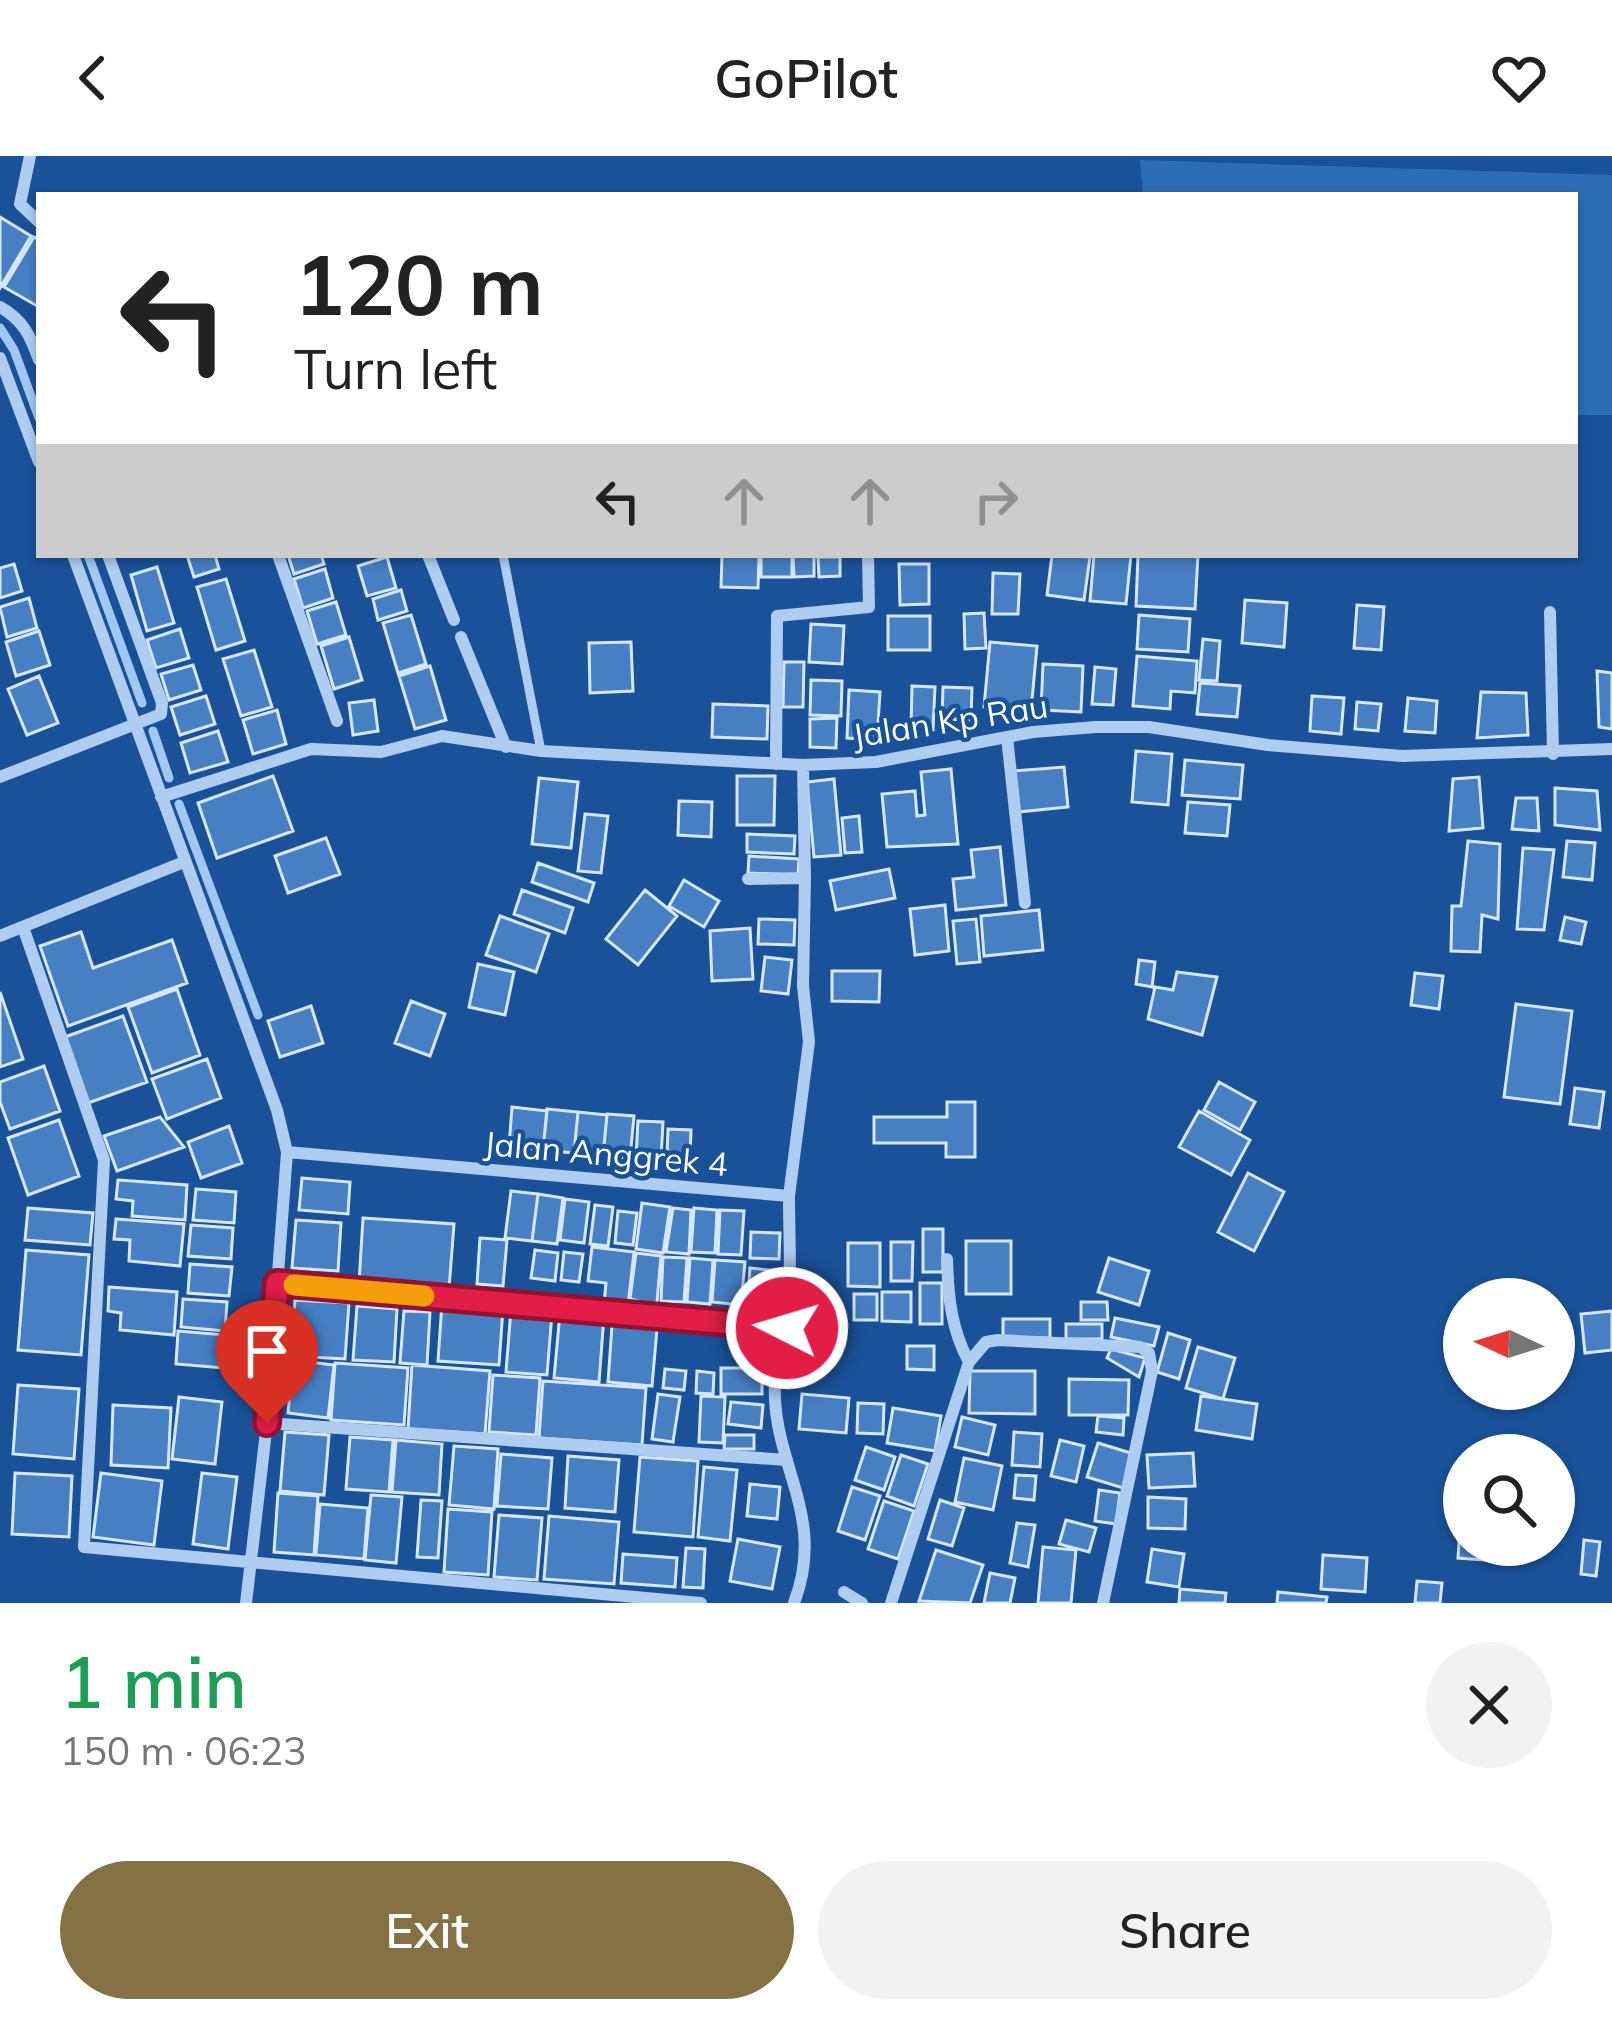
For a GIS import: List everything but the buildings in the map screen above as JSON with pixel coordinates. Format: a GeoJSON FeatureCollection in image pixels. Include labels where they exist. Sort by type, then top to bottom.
{"type":"FeatureCollection","features":[{"type":"Feature","properties":{"kind":"street"},"geometry":{"type":"LineString","coordinates":[[29,156],[20,204],[36,219]]}},
{"type":"Feature","properties":{"kind":"street"},"geometry":{"type":"LineString","coordinates":[[0,307],[34,331]]}},
{"type":"Feature","properties":{"kind":"street"},"geometry":{"type":"LineString","coordinates":[[0,358],[36,454]]}},
{"type":"Feature","properties":{"kind":"street"},"geometry":{"type":"LineString","coordinates":[[74,558],[277,1110],[287,1152],[267,1423],[246,1603]]}},
{"type":"Feature","properties":{"kind":"street"},"geometry":{"type":"LineString","coordinates":[[0,777],[160,714],[162,703],[110,558]]}},
{"type":"Feature","properties":{"kind":"street"},"geometry":{"type":"LineString","coordinates":[[279,558],[337,721]]}},
{"type":"Feature","properties":{"kind":"street"},"geometry":{"type":"LineString","coordinates":[[429,558],[454,620]]}},
{"type":"Feature","properties":{"kind":"street"},"geometry":{"type":"LineString","coordinates":[[776,764],[777,616],[869,608],[868,558]]}},
{"type":"Feature","properties":{"kind":"street"},"geometry":{"type":"LineString","coordinates":[[1550,612],[1552,754]]}},
{"type":"Feature","properties":{"kind":"street"},"geometry":{"type":"LineString","coordinates":[[461,637],[506,747]]}},
{"type":"Feature","properties":{"kind":"street","name":"Jalan Kp Rau"},"geometry":{"type":"LineString","coordinates":[[161,796],[311,749],[381,752],[442,736],[541,751],[803,765],[876,762],[1007,737],[1096,727],[1149,727],[1331,752],[1402,756],[1612,749]]}},
{"type":"Feature","properties":{"kind":"street"},"geometry":{"type":"LineString","coordinates":[[1007,737],[1025,903]]}},
{"type":"Feature","properties":{"kind":"street"},"geometry":{"type":"LineString","coordinates":[[794,1603],[806,1571],[803,1514],[778,1430],[775,1377],[787,1328],[790,1196],[808,1042],[803,986],[803,765]]}},
{"type":"Feature","properties":{"kind":"street"},"geometry":{"type":"LineString","coordinates":[[0,936],[184,862]]}},
{"type":"Feature","properties":{"kind":"street"},"geometry":{"type":"LineString","coordinates":[[748,879],[806,878]]}},
{"type":"Feature","properties":{"kind":"street"},"geometry":{"type":"LineString","coordinates":[[23,927],[104,1160],[84,1546],[701,1603]]}},
{"type":"Feature","properties":{"kind":"street","name":"Jalan Anggrek 4"},"geometry":{"type":"LineString","coordinates":[[287,1152],[790,1196]]}},
{"type":"Feature","properties":{"kind":"street"},"geometry":{"type":"LineString","coordinates":[[947,1259],[951,1315],[969,1362]]}},
{"type":"Feature","properties":{"kind":"street"},"geometry":{"type":"LineString","coordinates":[[277,1283],[787,1328]]}},
{"type":"Feature","properties":{"kind":"street"},"geometry":{"type":"LineString","coordinates":[[891,1603],[969,1362],[986,1342],[998,1340],[1140,1347],[1148,1353],[1152,1371],[1103,1603]]}},
{"type":"Feature","properties":{"kind":"street"},"geometry":{"type":"LineString","coordinates":[[267,1423],[787,1460]]}},
{"type":"Feature","properties":{"kind":"street"},"geometry":{"type":"LineString","coordinates":[[844,1592],[862,1603]]}},
{"type":"Feature","properties":{"kind":"lane"},"geometry":{"type":"LineString","coordinates":[[504,558],[541,751]]}},
{"type":"Feature","properties":{"kind":"shaded area"},"geometry":{"type":"Polygon","coordinates":[[[1140,160],[1612,175],[1612,415],[1578,415],[1578,192],[1143,192],[1140,160]]]}},
{"type":"Feature","properties":{"kind":"waterway"},"geometry":{"type":"LineString","coordinates":[[0,328],[14,350],[36,410]]}},
{"type":"Feature","properties":{"kind":"waterway"},"geometry":{"type":"LineString","coordinates":[[89,558],[142,703]]}},
{"type":"Feature","properties":{"kind":"waterway"},"geometry":{"type":"LineString","coordinates":[[153,731],[169,778]]}},
{"type":"Feature","properties":{"kind":"waterway"},"geometry":{"type":"LineString","coordinates":[[179,804],[258,1015]]}},
{"type":"Feature","properties":{"kind":"slow traffic"},"geometry":{"type":"LineString","coordinates":[[294,1285],[424,1296]]}},
{"type":"Feature","properties":{"kind":"route"},"geometry":{"type":"LineString","coordinates":[[267,1423],[277,1283],[787,1328]]}}]}
